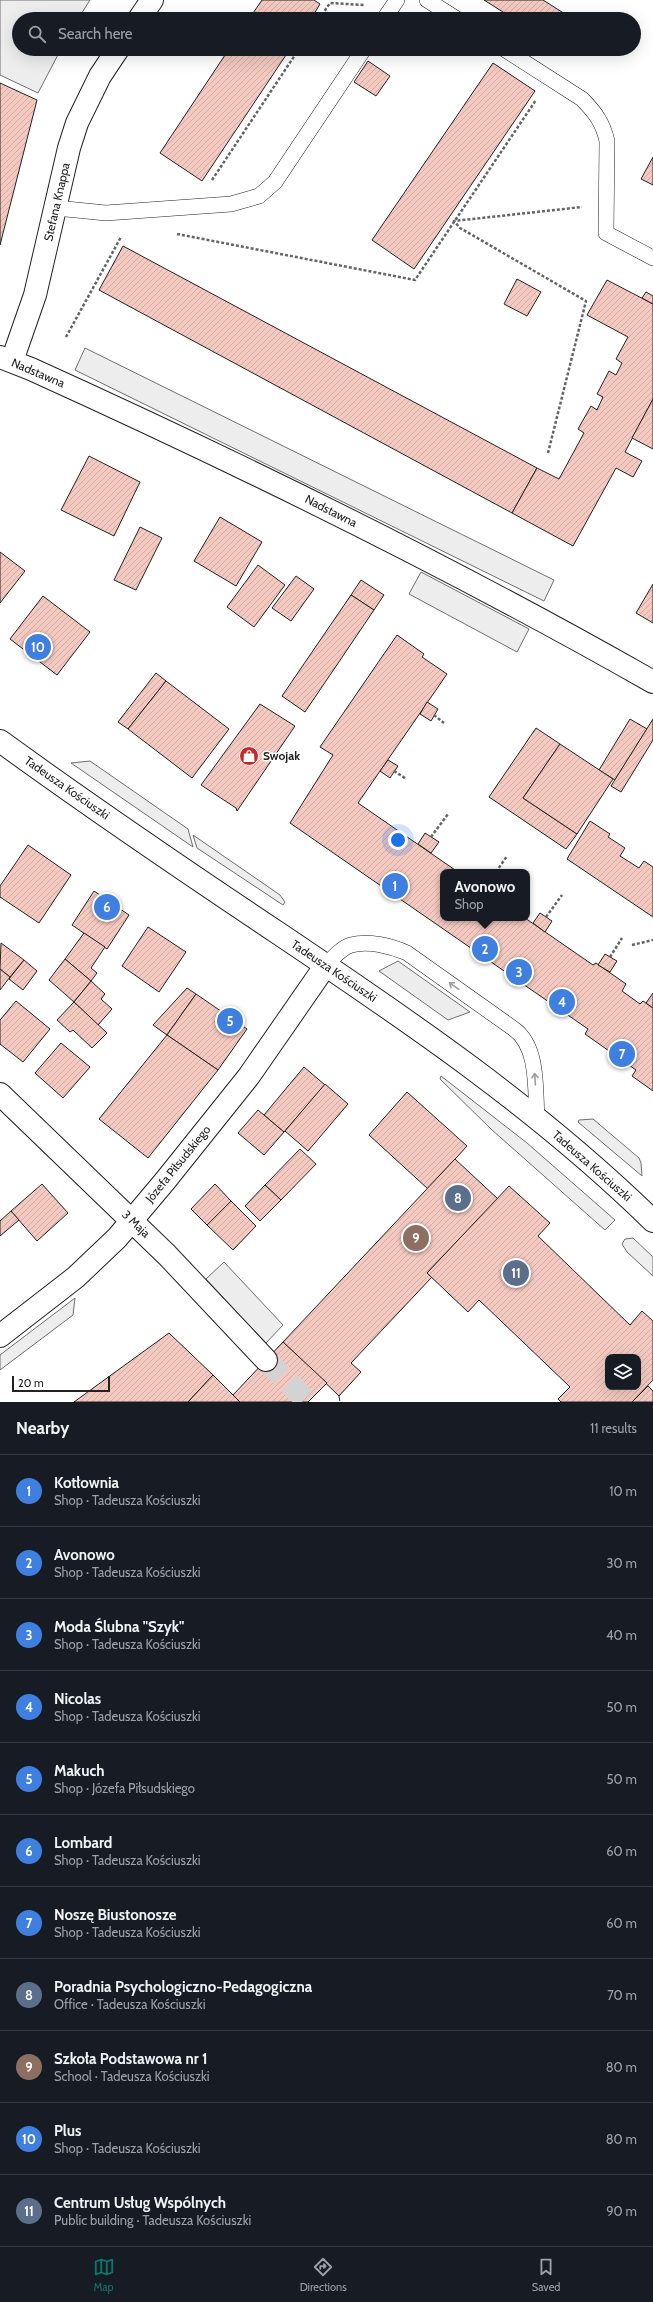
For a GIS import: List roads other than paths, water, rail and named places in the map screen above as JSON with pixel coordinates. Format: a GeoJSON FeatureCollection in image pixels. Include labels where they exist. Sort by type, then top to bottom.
{"type":"FeatureCollection","features":[{"type":"Feature","properties":{"kind":"street"},"geometry":{"type":"LineString","coordinates":[[144,12],[152,0]]}},
{"type":"Feature","properties":{"kind":"street","name":"Stefana Knappa"},"geometry":{"type":"LineString","coordinates":[[6,359],[35,295],[69,148],[77,123],[100,76],[113,56]]}},
{"type":"Feature","properties":{"kind":"street","name":"Nadstawna"},"geometry":{"type":"LineString","coordinates":[[6,359],[221,456],[452,571],[550,623],[653,682]]}},
{"type":"Feature","properties":{"kind":"street","name":"Tadeusza Kościuszki"},"geometry":{"type":"LineString","coordinates":[[0,741],[326,965],[500,1088],[537,1118],[653,1221]]}},
{"type":"Feature","properties":{"kind":"street","name":"Józefa Piłsudskiego"},"geometry":{"type":"LineString","coordinates":[[0,1336],[76,1277],[98,1257],[132,1220],[249,1076],[326,965]]}},
{"type":"Feature","properties":{"kind":"street","name":"3 Maja"},"geometry":{"type":"LineString","coordinates":[[0,1094],[132,1220],[266,1360]]}},
{"type":"Feature","properties":{"kind":"lane"},"geometry":{"type":"LineString","coordinates":[[427,0],[446,12]]}},
{"type":"Feature","properties":{"kind":"lane"},"geometry":{"type":"LineString","coordinates":[[56,208],[106,213],[194,207],[250,200],[266,190],[284,170],[359,56]]}},
{"type":"Feature","properties":{"kind":"lane"},"geometry":{"type":"LineString","coordinates":[[515,56],[582,99],[592,109],[604,129],[607,141],[606,233],[653,258]]}},
{"type":"Feature","properties":{"kind":"lane"},"geometry":{"type":"LineString","coordinates":[[326,965],[342,950],[351,945],[363,944],[395,947],[407,953],[514,1029],[525,1041],[534,1065],[537,1118]]}},
{"type":"Feature","properties":{"kind":"tunnel"},"geometry":{"type":"LineString","coordinates":[[266,1360],[308,1402]]}},
{"type":"Feature","properties":{"kind":"place","name":"Plus"},"geometry":{"type":"Point","coordinates":[38,647]}},
{"type":"Feature","properties":{"kind":"place","name":"Swojak"},"geometry":{"type":"Point","coordinates":[249,756]}},
{"type":"Feature","properties":{"kind":"place","name":"Kotłownia"},"geometry":{"type":"Point","coordinates":[395,886]}},
{"type":"Feature","properties":{"kind":"place","name":"Lombard"},"geometry":{"type":"Point","coordinates":[107,907]}},
{"type":"Feature","properties":{"kind":"place","name":"Avonowo"},"geometry":{"type":"Point","coordinates":[485,949]}},
{"type":"Feature","properties":{"kind":"place","name":"Moda Ślubna \"Szyk\""},"geometry":{"type":"Point","coordinates":[519,972]}},
{"type":"Feature","properties":{"kind":"place","name":"Nicolas"},"geometry":{"type":"Point","coordinates":[562,1002]}},
{"type":"Feature","properties":{"kind":"place","name":"Makuch"},"geometry":{"type":"Point","coordinates":[230,1021]}},
{"type":"Feature","properties":{"kind":"place","name":"Noszę Biustonosze"},"geometry":{"type":"Point","coordinates":[622,1054]}},
{"type":"Feature","properties":{"kind":"place","name":"Poradnia Psychologiczno-Pedagogiczna"},"geometry":{"type":"Point","coordinates":[458,1198]}},
{"type":"Feature","properties":{"kind":"place","name":"Szkoła Podstawowa nr 1"},"geometry":{"type":"Point","coordinates":[416,1238]}},
{"type":"Feature","properties":{"kind":"place","name":"Centrum Usług Wspólnych"},"geometry":{"type":"Point","coordinates":[516,1273]}}]}
